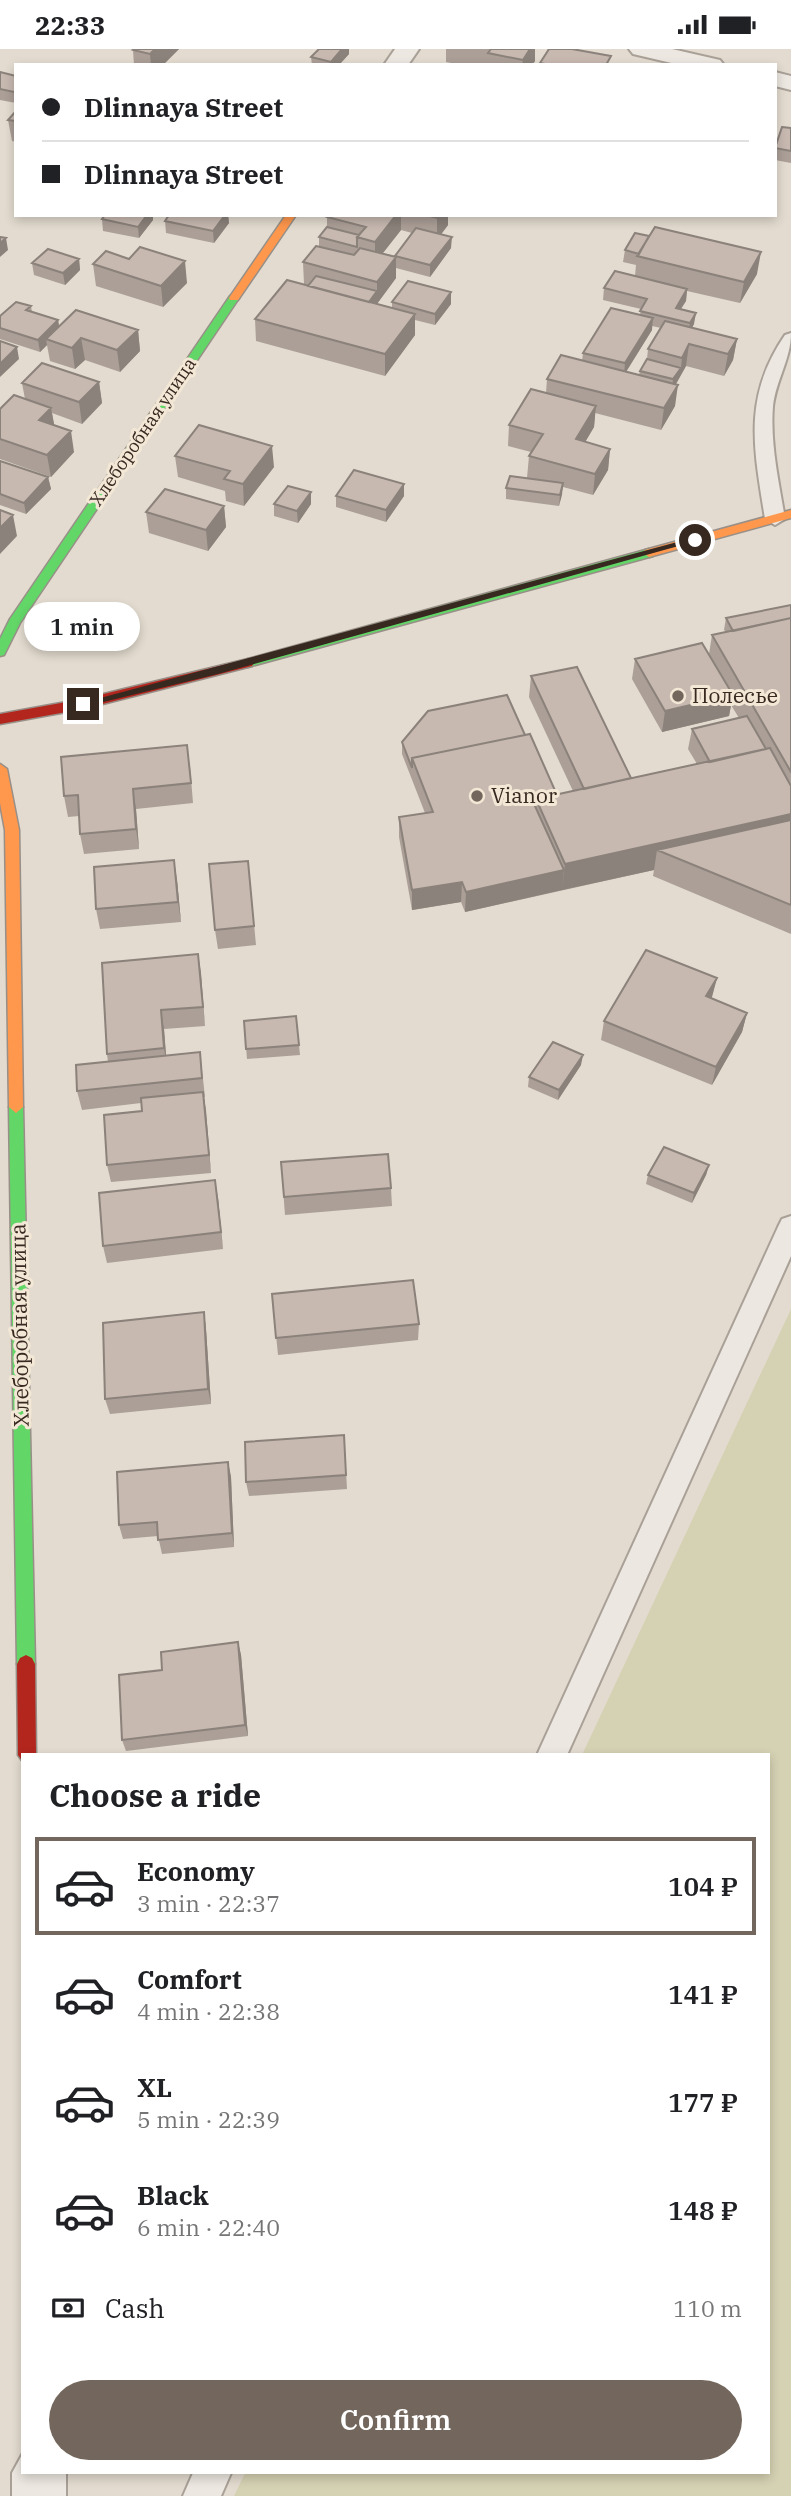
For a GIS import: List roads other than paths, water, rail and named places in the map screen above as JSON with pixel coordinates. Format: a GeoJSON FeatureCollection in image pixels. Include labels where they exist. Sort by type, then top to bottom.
{"type":"FeatureCollection","features":[{"type":"Feature","properties":{"kind":"street"},"geometry":{"type":"LineString","coordinates":[[641,49],[703,63]]}},
{"type":"Feature","properties":{"kind":"street","name":"Хлеборобная улица"},"geometry":{"type":"LineString","coordinates":[[0,652],[14,622],[290,217]]}},
{"type":"Feature","properties":{"kind":"street"},"geometry":{"type":"LineString","coordinates":[[0,719],[83,704],[218,671],[783,517]]}},
{"type":"Feature","properties":{"kind":"street","name":"Хлеборобная улица"},"geometry":{"type":"LineString","coordinates":[[0,769],[12,830],[27,1753]]}},
{"type":"Feature","properties":{"kind":"street"},"geometry":{"type":"LineString","coordinates":[[38,2474],[39,2496]]}},
{"type":"Feature","properties":{"kind":"lane"},"geometry":{"type":"LineString","coordinates":[[783,517],[760,420],[765,394],[791,339]]}},
{"type":"Feature","properties":{"kind":"lane"},"geometry":{"type":"LineString","coordinates":[[553,1753],[791,1227]]}},
{"type":"Feature","properties":{"kind":"lane"},"geometry":{"type":"LineString","coordinates":[[201,2496],[212,2474]]}},
{"type":"Feature","properties":{"kind":"place","name":"Полесье"},"geometry":{"type":"Point","coordinates":[678,696]}},
{"type":"Feature","properties":{"kind":"place","name":"Vianor"},"geometry":{"type":"Point","coordinates":[477,796]}}]}
